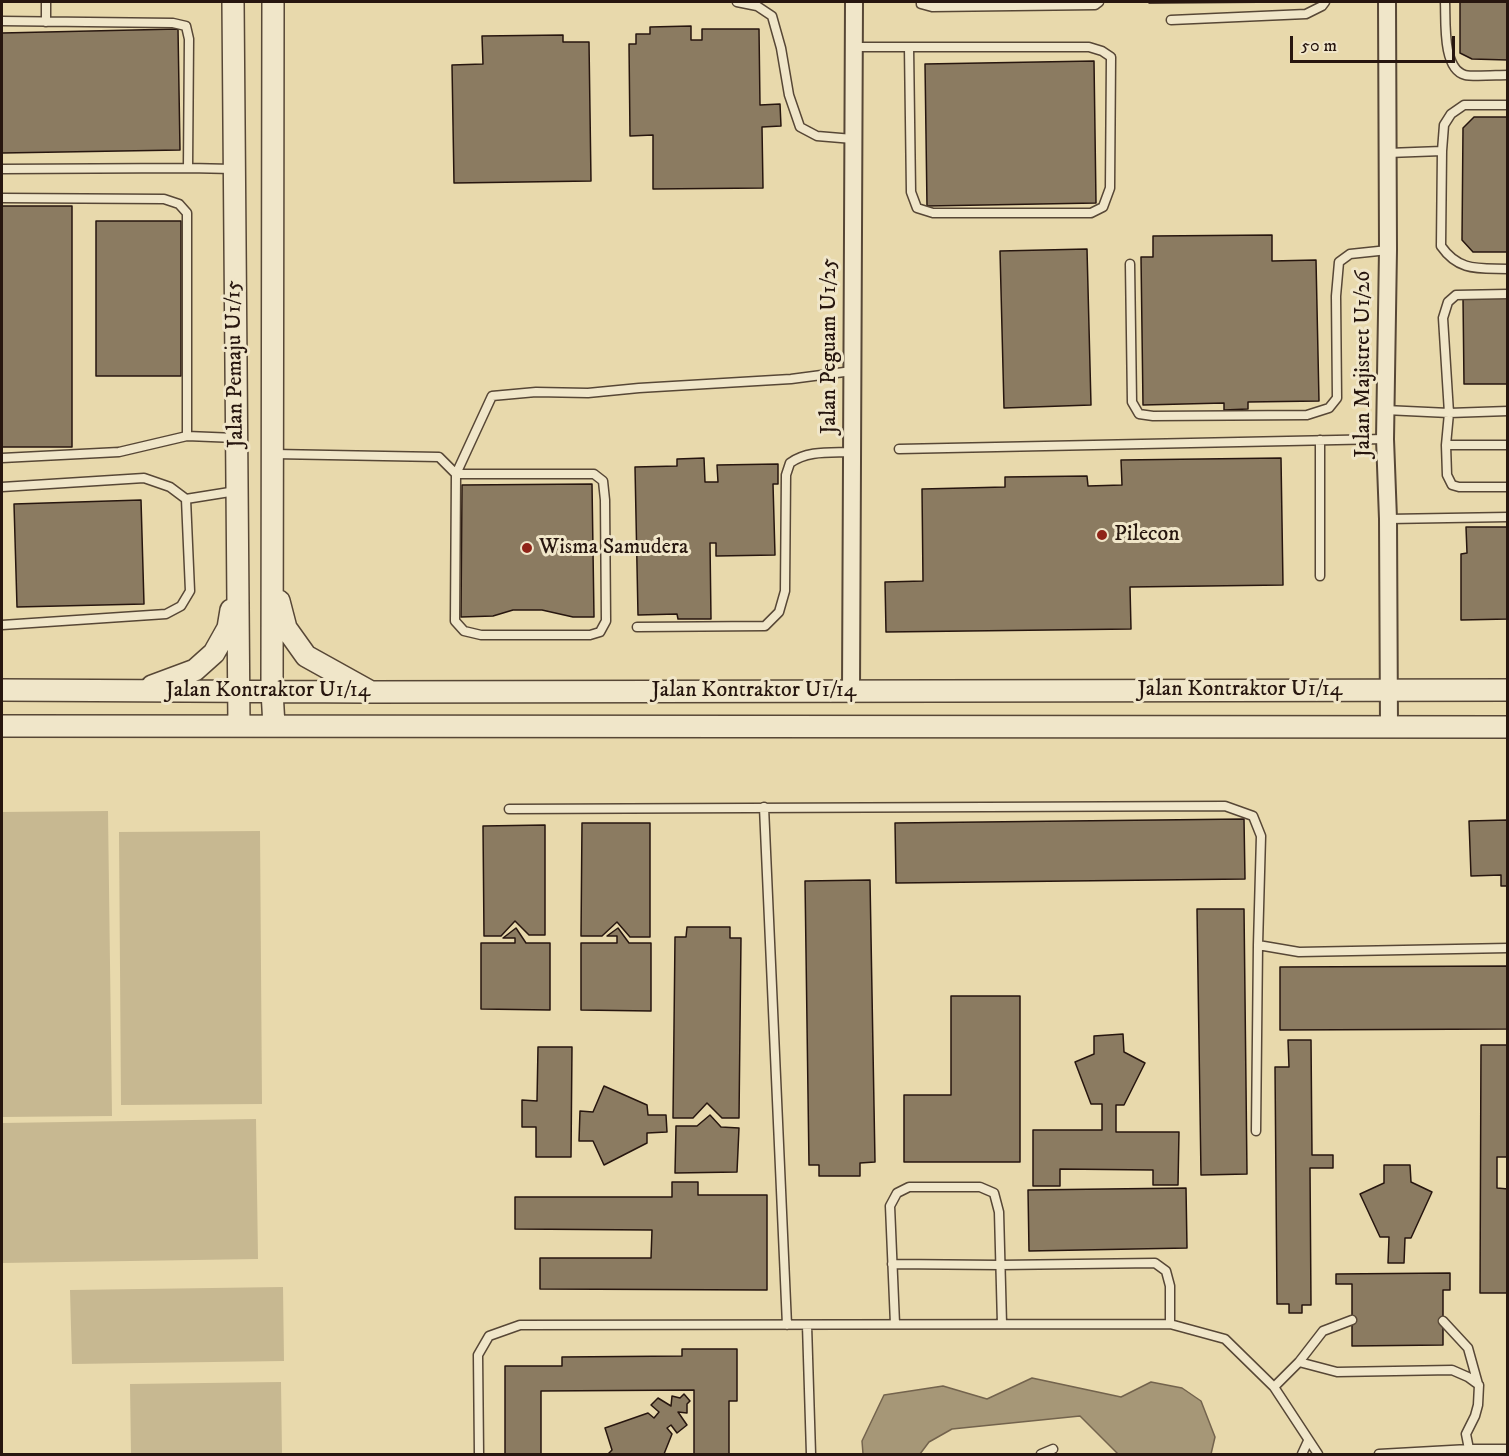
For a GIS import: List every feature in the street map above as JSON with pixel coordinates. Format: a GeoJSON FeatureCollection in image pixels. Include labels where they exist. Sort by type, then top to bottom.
{"type":"FeatureCollection","features":[{"type":"Feature","properties":{"kind":"street","name":"Jalan Pemaju U1/15"},"geometry":{"type":"LineString","coordinates":[[233,2],[239,726]]}},
{"type":"Feature","properties":{"kind":"street","name":"Jalan Pemaju U1/15"},"geometry":{"type":"LineString","coordinates":[[273,2],[272,691],[274,726]]}},
{"type":"Feature","properties":{"kind":"street","name":"Jalan Peguam U1/25"},"geometry":{"type":"LineString","coordinates":[[851,691],[854,2]]}},
{"type":"Feature","properties":{"kind":"street","name":"Jalan Majistret U1/26"},"geometry":{"type":"LineString","coordinates":[[1387,2],[1386,439],[1389,727]]}},
{"type":"Feature","properties":{"kind":"street"},"geometry":{"type":"LineString","coordinates":[[137,691],[195,670],[214,652],[228,628],[238,575]]}},
{"type":"Feature","properties":{"kind":"street"},"geometry":{"type":"LineString","coordinates":[[272,575],[286,628],[306,656],[371,692]]}},
{"type":"Feature","properties":{"kind":"street","name":"Jalan Kontraktor U1/14"},"geometry":{"type":"LineString","coordinates":[[2,690],[371,692],[1508,690]]}},
{"type":"Feature","properties":{"kind":"street","name":"Jalan Kontraktor U1/14"},"geometry":{"type":"LineString","coordinates":[[2,726],[1508,727]]}},
{"type":"Feature","properties":{"kind":"lane"},"geometry":{"type":"LineString","coordinates":[[46,2],[46,22]]}},
{"type":"Feature","properties":{"kind":"lane"},"geometry":{"type":"LineString","coordinates":[[737,2],[757,6],[772,16],[781,48],[789,95],[800,127],[817,136],[853,139]]}},
{"type":"Feature","properties":{"kind":"lane"},"geometry":{"type":"LineString","coordinates":[[921,2],[921,4],[932,7],[1095,4],[1099,2]]}},
{"type":"Feature","properties":{"kind":"lane"},"geometry":{"type":"LineString","coordinates":[[1171,20],[1306,14],[1325,2]]}},
{"type":"Feature","properties":{"kind":"lane"},"geometry":{"type":"LineString","coordinates":[[1445,2],[1448,56],[1455,68],[1464,75],[1508,75]]}},
{"type":"Feature","properties":{"kind":"lane"},"geometry":{"type":"LineString","coordinates":[[2,21],[173,23],[186,26],[189,39],[188,168]]}},
{"type":"Feature","properties":{"kind":"lane"},"geometry":{"type":"LineString","coordinates":[[854,47],[909,47],[1089,47],[1102,51],[1111,57],[1110,188],[1103,207],[1091,213],[933,213],[917,208],[911,192],[909,47]]}},
{"type":"Feature","properties":{"kind":"lane"},"geometry":{"type":"LineString","coordinates":[[1508,105],[1464,105],[1451,114],[1444,125],[1441,246],[1448,257],[1459,264],[1471,268],[1508,269]]}},
{"type":"Feature","properties":{"kind":"lane"},"geometry":{"type":"LineString","coordinates":[[1388,153],[1442,151]]}},
{"type":"Feature","properties":{"kind":"lane"},"geometry":{"type":"LineString","coordinates":[[2,169],[233,169]]}},
{"type":"Feature","properties":{"kind":"lane"},"geometry":{"type":"LineString","coordinates":[[2,198],[164,199],[179,204],[187,213],[187,436]]}},
{"type":"Feature","properties":{"kind":"lane"},"geometry":{"type":"LineString","coordinates":[[1130,264],[1132,402],[1140,414],[1153,416],[1307,415],[1329,408],[1337,398],[1336,296],[1339,262],[1350,254],[1388,250]]}},
{"type":"Feature","properties":{"kind":"lane"},"geometry":{"type":"LineString","coordinates":[[1508,294],[1456,295],[1448,302],[1443,318],[1449,413],[1446,445],[1447,475],[1452,485],[1459,487],[1508,487]]}},
{"type":"Feature","properties":{"kind":"lane"},"geometry":{"type":"LineString","coordinates":[[272,453],[439,458],[456,474],[594,474],[603,481],[605,500],[606,621],[600,632],[590,635],[481,635],[464,631],[455,621],[456,474],[492,396],[536,392],[588,393],[791,379],[852,370]]}},
{"type":"Feature","properties":{"kind":"lane"},"geometry":{"type":"LineString","coordinates":[[1386,410],[1449,413],[1508,411]]}},
{"type":"Feature","properties":{"kind":"lane"},"geometry":{"type":"LineString","coordinates":[[2,458],[119,452],[187,436],[237,438]]}},
{"type":"Feature","properties":{"kind":"lane"},"geometry":{"type":"LineString","coordinates":[[899,449],[1386,439]]}},
{"type":"Feature","properties":{"kind":"lane"},"geometry":{"type":"LineString","coordinates":[[1320,440],[1320,576]]}},
{"type":"Feature","properties":{"kind":"lane"},"geometry":{"type":"LineString","coordinates":[[1446,445],[1508,445]]}},
{"type":"Feature","properties":{"kind":"lane"},"geometry":{"type":"LineString","coordinates":[[637,627],[765,626],[779,612],[785,591],[786,475],[790,463],[798,457],[811,453],[852,452]]}},
{"type":"Feature","properties":{"kind":"lane"},"geometry":{"type":"LineString","coordinates":[[2,487],[144,478],[170,487],[186,499],[237,491]]}},
{"type":"Feature","properties":{"kind":"lane"},"geometry":{"type":"LineString","coordinates":[[2,625],[166,614],[181,606],[190,591],[186,499]]}},
{"type":"Feature","properties":{"kind":"lane"},"geometry":{"type":"LineString","coordinates":[[1388,519],[1508,516]]}},
{"type":"Feature","properties":{"kind":"lane"},"geometry":{"type":"LineString","coordinates":[[509,809],[1225,806],[1253,816],[1261,836],[1256,1131]]}},
{"type":"Feature","properties":{"kind":"lane"},"geometry":{"type":"LineString","coordinates":[[764,807],[787,1325]]}},
{"type":"Feature","properties":{"kind":"lane"},"geometry":{"type":"LineString","coordinates":[[1258,945],[1299,952],[1508,948]]}},
{"type":"Feature","properties":{"kind":"lane"},"geometry":{"type":"LineString","coordinates":[[895,1324],[890,1206],[897,1193],[909,1187],[980,1187],[994,1193],[999,1212],[1002,1324]]}},
{"type":"Feature","properties":{"kind":"lane"},"geometry":{"type":"LineString","coordinates":[[892,1264],[1155,1263],[1166,1271],[1170,1286],[1170,1324]]}},
{"type":"Feature","properties":{"kind":"lane"},"geometry":{"type":"LineString","coordinates":[[1274,1387],[1299,1362],[1323,1331],[1352,1320]]}},
{"type":"Feature","properties":{"kind":"lane"},"geometry":{"type":"LineString","coordinates":[[1443,1321],[1468,1348],[1479,1384],[1478,1405],[1466,1434],[1469,1449]]}},
{"type":"Feature","properties":{"kind":"lane"},"geometry":{"type":"LineString","coordinates":[[479,1455],[478,1355],[489,1336],[520,1325],[895,1324],[1170,1324],[1224,1339],[1274,1387],[1318,1455]]}},
{"type":"Feature","properties":{"kind":"lane"},"geometry":{"type":"LineString","coordinates":[[807,1325],[811,1455]]}},
{"type":"Feature","properties":{"kind":"lane"},"geometry":{"type":"LineString","coordinates":[[1299,1362],[1337,1372],[1452,1370],[1479,1384]]}},
{"type":"Feature","properties":{"kind":"lane"},"geometry":{"type":"LineString","coordinates":[[1302,1455],[1308,1441]]}},
{"type":"Feature","properties":{"kind":"lane"},"geometry":{"type":"LineString","coordinates":[[1041,1455],[1053,1449]]}},
{"type":"Feature","properties":{"kind":"lane"},"geometry":{"type":"LineString","coordinates":[[1379,1455],[1469,1449],[1508,1449]]}},
{"type":"Feature","properties":{"kind":"shaded area"},"geometry":{"type":"Polygon","coordinates":[[[108,811],[112,1116],[2,1117],[2,812],[108,811]]]}},
{"type":"Feature","properties":{"kind":"shaded area"},"geometry":{"type":"Polygon","coordinates":[[[260,831],[262,1104],[121,1105],[119,832],[260,831]]]}},
{"type":"Feature","properties":{"kind":"shaded area"},"geometry":{"type":"Polygon","coordinates":[[[256,1119],[258,1259],[2,1263],[2,1123],[256,1119]]]}},
{"type":"Feature","properties":{"kind":"shaded area"},"geometry":{"type":"Polygon","coordinates":[[[283,1287],[284,1361],[72,1364],[70,1290],[283,1287]]]}},
{"type":"Feature","properties":{"kind":"shaded area"},"geometry":{"type":"Polygon","coordinates":[[[1032,1378],[1121,1397],[1151,1382],[1182,1388],[1201,1401],[1215,1437],[1211,1454],[1118,1454],[1080,1416],[952,1429],[929,1442],[920,1454],[863,1454],[862,1441],[884,1395],[943,1386],[987,1399],[1032,1378]]]}},
{"type":"Feature","properties":{"kind":"shaded area"},"geometry":{"type":"Polygon","coordinates":[[[281,1382],[282,1454],[131,1454],[130,1384],[281,1382]]]}},
{"type":"Feature","properties":{"kind":"building"},"geometry":{"type":"Polygon","coordinates":[[[1149,2],[1296,2],[1149,3],[1149,2]]]}},
{"type":"Feature","properties":{"kind":"building"},"geometry":{"type":"Polygon","coordinates":[[[1460,2],[1508,2],[1508,60],[1472,59],[1460,53],[1460,2]]]}},
{"type":"Feature","properties":{"kind":"building"},"geometry":{"type":"Polygon","coordinates":[[[691,26],[691,40],[702,40],[702,29],[759,29],[760,105],[780,104],[781,126],[762,127],[763,188],[653,189],[653,135],[630,136],[629,44],[636,44],[636,34],[650,34],[650,27],[691,26]]]}},
{"type":"Feature","properties":{"kind":"building"},"geometry":{"type":"Polygon","coordinates":[[[178,29],[180,150],[2,153],[2,33],[178,29]]]}},
{"type":"Feature","properties":{"kind":"building"},"geometry":{"type":"Polygon","coordinates":[[[563,35],[563,42],[589,42],[591,181],[454,183],[452,65],[483,64],[482,36],[563,35]]]}},
{"type":"Feature","properties":{"kind":"building"},"geometry":{"type":"Polygon","coordinates":[[[1094,61],[1096,203],[927,206],[925,64],[1094,61]]]}},
{"type":"Feature","properties":{"kind":"building"},"geometry":{"type":"Polygon","coordinates":[[[1474,117],[1508,117],[1508,252],[1473,252],[1462,240],[1463,128],[1474,117]]]}},
{"type":"Feature","properties":{"kind":"building"},"geometry":{"type":"Polygon","coordinates":[[[2,206],[72,206],[72,447],[2,447],[2,206]]]}},
{"type":"Feature","properties":{"kind":"building"},"geometry":{"type":"Polygon","coordinates":[[[96,221],[181,221],[181,376],[96,376],[96,221]]]}},
{"type":"Feature","properties":{"kind":"building"},"geometry":{"type":"Polygon","coordinates":[[[1272,235],[1272,261],[1316,260],[1319,401],[1248,402],[1248,409],[1224,410],[1224,403],[1143,405],[1141,257],[1153,257],[1153,236],[1272,235]]]}},
{"type":"Feature","properties":{"kind":"building"},"geometry":{"type":"Polygon","coordinates":[[[1087,249],[1091,405],[1004,408],[1000,251],[1087,249]]]}},
{"type":"Feature","properties":{"kind":"building"},"geometry":{"type":"Polygon","coordinates":[[[1508,297],[1508,384],[1464,384],[1463,298],[1508,297]]]}},
{"type":"Feature","properties":{"kind":"building"},"geometry":{"type":"Polygon","coordinates":[[[704,458],[705,482],[718,482],[717,465],[778,464],[778,484],[773,484],[775,555],[716,556],[716,543],[710,543],[711,619],[678,619],[677,614],[638,615],[635,467],[677,466],[677,459],[704,458]]]}},
{"type":"Feature","properties":{"kind":"building","name":"Pilecon"},"geometry":{"type":"Polygon","coordinates":[[[1281,458],[1283,585],[1130,587],[1131,629],[886,632],[885,582],[923,581],[922,489],[1005,487],[1005,477],[1087,476],[1088,486],[1122,485],[1121,460],[1281,458]]]}},
{"type":"Feature","properties":{"kind":"building","name":"Wisma Samudera"},"geometry":{"type":"Polygon","coordinates":[[[592,484],[594,617],[573,617],[542,610],[513,610],[493,616],[461,617],[462,485],[592,484]]]}},
{"type":"Feature","properties":{"kind":"building"},"geometry":{"type":"Polygon","coordinates":[[[141,500],[144,604],[17,607],[14,504],[141,500]]]}},
{"type":"Feature","properties":{"kind":"building"},"geometry":{"type":"Polygon","coordinates":[[[1466,527],[1508,527],[1508,619],[1461,620],[1461,554],[1467,553],[1466,527]]]}},
{"type":"Feature","properties":{"kind":"building"},"geometry":{"type":"Polygon","coordinates":[[[1244,819],[1245,879],[896,883],[895,823],[1244,819]]]}},
{"type":"Feature","properties":{"kind":"building"},"geometry":{"type":"Polygon","coordinates":[[[1508,820],[1508,886],[1501,886],[1501,875],[1471,876],[1469,821],[1508,820]]]}},
{"type":"Feature","properties":{"kind":"building"},"geometry":{"type":"Polygon","coordinates":[[[582,823],[650,823],[650,937],[630,937],[617,922],[602,936],[581,936],[582,823]]]}},
{"type":"Feature","properties":{"kind":"building"},"geometry":{"type":"Polygon","coordinates":[[[545,825],[545,935],[529,935],[515,921],[501,936],[484,936],[483,826],[545,825]]]}},
{"type":"Feature","properties":{"kind":"building"},"geometry":{"type":"Polygon","coordinates":[[[870,880],[875,1162],[860,1163],[860,1176],[819,1176],[819,1165],[809,1165],[805,881],[870,880]]]}},
{"type":"Feature","properties":{"kind":"building"},"geometry":{"type":"Polygon","coordinates":[[[1197,909],[1244,909],[1247,1174],[1201,1175],[1197,909]]]}},
{"type":"Feature","properties":{"kind":"building"},"geometry":{"type":"Polygon","coordinates":[[[687,927],[730,927],[730,938],[741,938],[739,1118],[722,1118],[707,1103],[693,1118],[673,1118],[675,937],[686,937],[687,927]]]}},
{"type":"Feature","properties":{"kind":"building"},"geometry":{"type":"Polygon","coordinates":[[[516,928],[526,943],[550,943],[550,1010],[481,1009],[481,943],[515,943],[515,938],[503,938],[516,928]]]}},
{"type":"Feature","properties":{"kind":"building"},"geometry":{"type":"Polygon","coordinates":[[[618,928],[629,943],[651,943],[651,1011],[581,1010],[581,943],[617,943],[617,936],[607,936],[618,928]]]}},
{"type":"Feature","properties":{"kind":"building"},"geometry":{"type":"Polygon","coordinates":[[[1508,966],[1508,1029],[1280,1030],[1280,967],[1508,966]]]}},
{"type":"Feature","properties":{"kind":"building"},"geometry":{"type":"Polygon","coordinates":[[[951,996],[1020,996],[1020,1162],[904,1162],[904,1095],[951,1095],[951,996]]]}},
{"type":"Feature","properties":{"kind":"building"},"geometry":{"type":"Polygon","coordinates":[[[1123,1034],[1124,1052],[1145,1063],[1124,1105],[1116,1105],[1116,1132],[1179,1132],[1178,1185],[1153,1185],[1153,1170],[1060,1169],[1060,1186],[1033,1186],[1033,1130],[1102,1130],[1102,1104],[1091,1104],[1075,1062],[1094,1054],[1094,1036],[1123,1034]]]}},
{"type":"Feature","properties":{"kind":"building"},"geometry":{"type":"Polygon","coordinates":[[[1288,1040],[1311,1040],[1312,1155],[1333,1155],[1333,1168],[1310,1168],[1311,1305],[1302,1305],[1302,1313],[1289,1313],[1289,1304],[1277,1304],[1275,1067],[1289,1067],[1288,1040]]]}},
{"type":"Feature","properties":{"kind":"building"},"geometry":{"type":"Polygon","coordinates":[[[1481,1045],[1508,1045],[1508,1157],[1497,1157],[1497,1188],[1508,1189],[1508,1293],[1480,1293],[1481,1045]]]}},
{"type":"Feature","properties":{"kind":"building"},"geometry":{"type":"Polygon","coordinates":[[[538,1047],[572,1047],[571,1157],[536,1157],[536,1127],[522,1127],[522,1100],[537,1101],[538,1047]]]}},
{"type":"Feature","properties":{"kind":"building"},"geometry":{"type":"Polygon","coordinates":[[[604,1086],[647,1105],[648,1115],[666,1115],[667,1132],[647,1133],[647,1143],[604,1165],[593,1141],[579,1141],[580,1111],[593,1112],[604,1086]]]}},
{"type":"Feature","properties":{"kind":"building"},"geometry":{"type":"Polygon","coordinates":[[[710,1115],[721,1127],[739,1128],[737,1172],[675,1173],[676,1126],[697,1126],[710,1115]]]}},
{"type":"Feature","properties":{"kind":"building"},"geometry":{"type":"Polygon","coordinates":[[[1384,1165],[1410,1165],[1411,1182],[1432,1192],[1411,1238],[1405,1238],[1404,1263],[1388,1263],[1389,1237],[1380,1237],[1360,1194],[1384,1183],[1384,1165]]]}},
{"type":"Feature","properties":{"kind":"building"},"geometry":{"type":"Polygon","coordinates":[[[672,1182],[698,1182],[698,1195],[767,1195],[767,1290],[540,1289],[540,1258],[651,1258],[652,1230],[515,1229],[515,1197],[672,1197],[672,1182]]]}},
{"type":"Feature","properties":{"kind":"building"},"geometry":{"type":"Polygon","coordinates":[[[1186,1188],[1187,1248],[1029,1251],[1028,1190],[1186,1188]]]}},
{"type":"Feature","properties":{"kind":"building"},"geometry":{"type":"Polygon","coordinates":[[[1450,1273],[1450,1290],[1443,1290],[1443,1345],[1352,1346],[1352,1284],[1336,1284],[1336,1274],[1450,1273]]]}},
{"type":"Feature","properties":{"kind":"building"},"geometry":{"type":"Polygon","coordinates":[[[682,1349],[737,1349],[737,1401],[729,1401],[729,1454],[694,1454],[694,1390],[541,1391],[541,1454],[505,1454],[505,1366],[562,1366],[562,1357],[682,1356],[682,1349]]]}},
{"type":"Feature","properties":{"kind":"building"},"geometry":{"type":"Polygon","coordinates":[[[684,1394],[690,1401],[687,1404],[687,1413],[678,1412],[687,1425],[677,1433],[671,1425],[667,1428],[672,1434],[664,1454],[608,1454],[612,1450],[605,1428],[648,1413],[654,1418],[659,1412],[651,1405],[658,1398],[671,1406],[672,1396],[680,1398],[684,1394]]]}},
{"type":"Feature","properties":{"kind":"place","name":"Pilecon"},"geometry":{"type":"Point","coordinates":[1102,535]}},
{"type":"Feature","properties":{"kind":"place","name":"Wisma Samudera"},"geometry":{"type":"Point","coordinates":[527,548]}}]}
